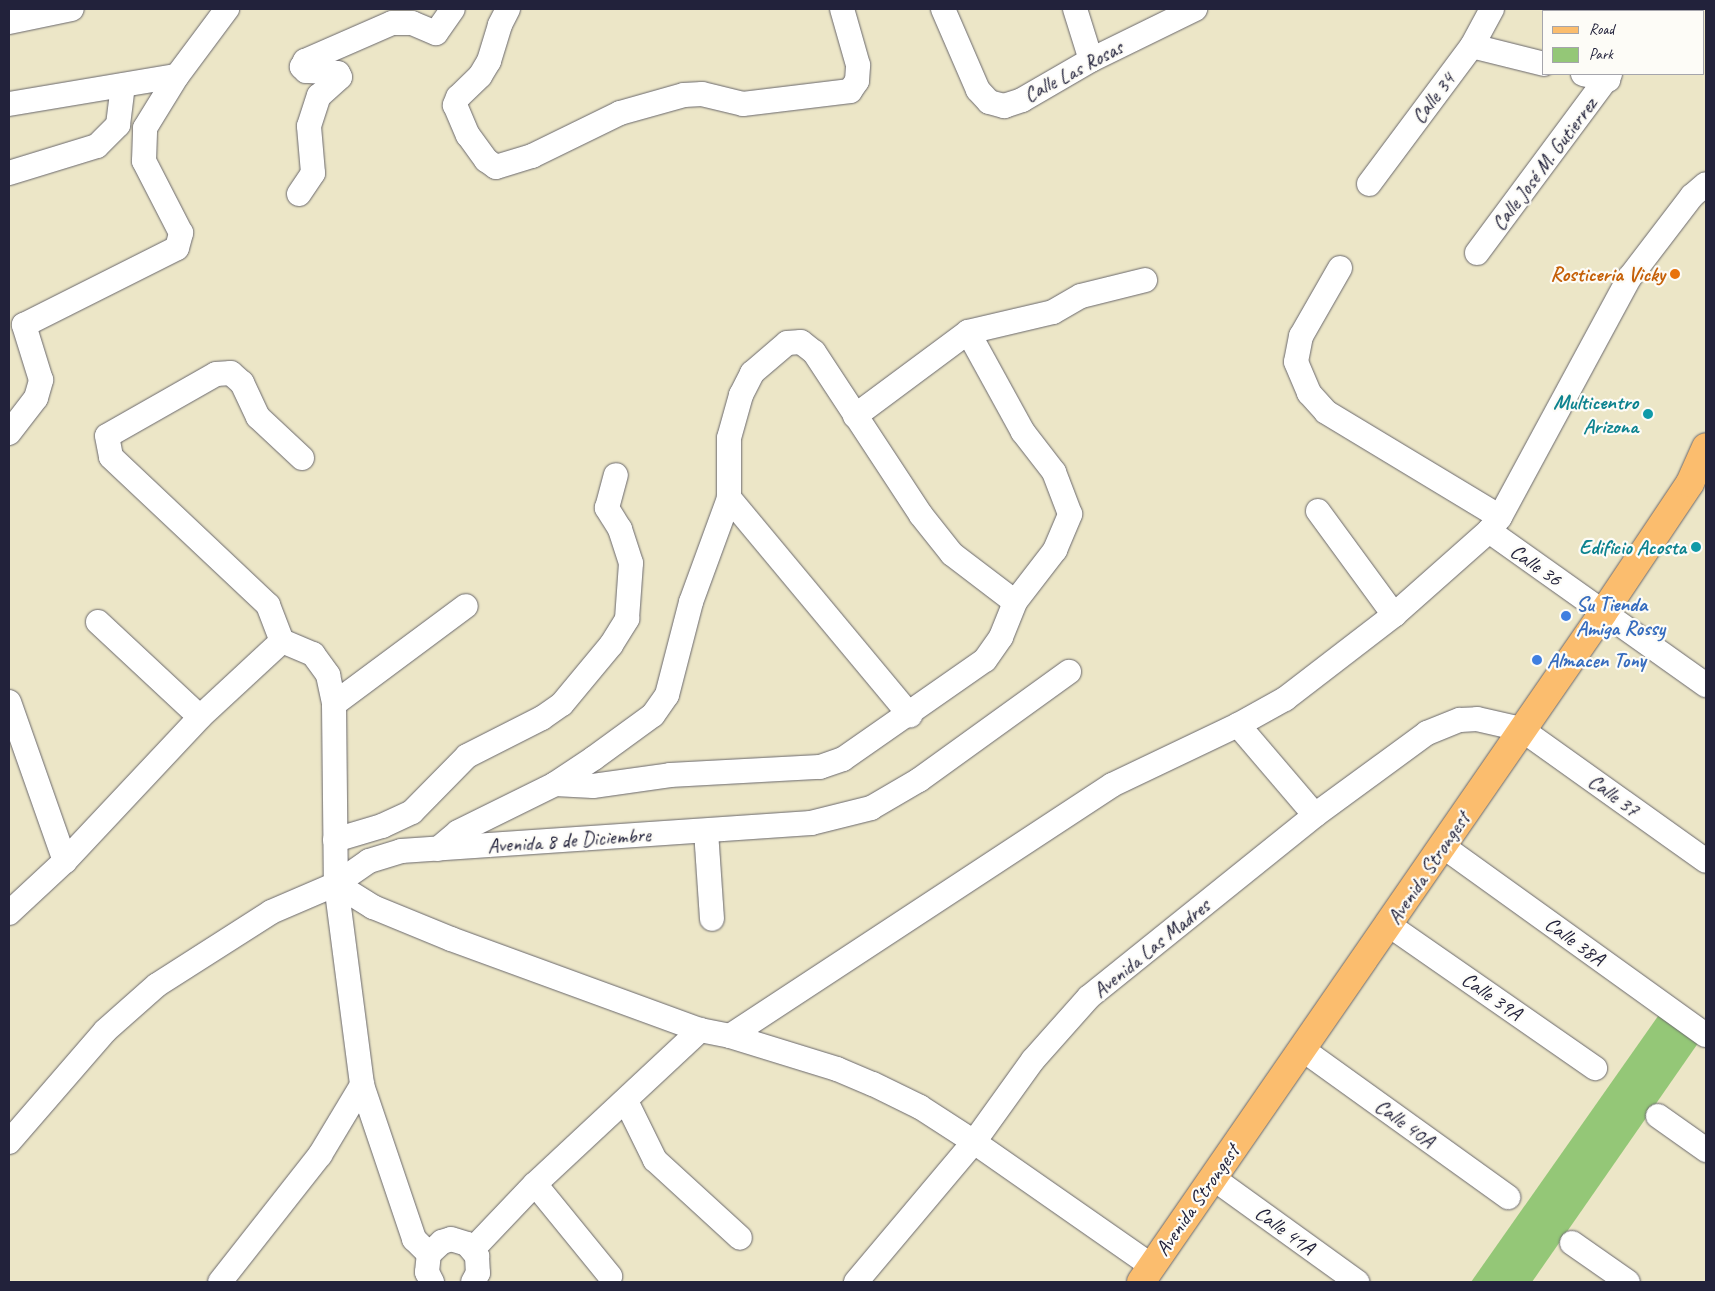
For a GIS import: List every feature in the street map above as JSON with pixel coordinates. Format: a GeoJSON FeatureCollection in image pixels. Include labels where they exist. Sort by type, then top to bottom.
{"type":"FeatureCollection","features":[{"type":"Feature","properties":{"kind":"main road","name":"Avenida Strongest"},"geometry":{"type":"LineString","coordinates":[[1146,1274],[1444,847],[1521,729],[1603,612],[1698,485],[1706,452]]}},
{"type":"Feature","properties":{"kind":"street"},"geometry":{"type":"LineString","coordinates":[[9,22],[72,9]]}},
{"type":"Feature","properties":{"kind":"street"},"geometry":{"type":"LineString","coordinates":[[9,432],[36,398],[41,380],[24,326],[177,248],[181,233],[144,161],[145,128],[177,76],[227,9]]}},
{"type":"Feature","properties":{"kind":"street"},"geometry":{"type":"LineString","coordinates":[[299,194],[313,173],[309,126],[319,96],[340,77],[338,73],[306,71],[302,67],[305,61],[392,23],[412,23],[436,33],[453,9]]}},
{"type":"Feature","properties":{"kind":"street"},"geometry":{"type":"LineString","coordinates":[[508,9],[500,25],[489,61],[480,76],[458,96],[455,106],[468,135],[486,160],[496,167],[532,156],[620,113],[684,95],[702,94],[743,104],[850,91],[858,81],[858,65],[842,9]]}},
{"type":"Feature","properties":{"kind":"street","name":"Calle Las Rosas"},"geometry":{"type":"LineString","coordinates":[[943,9],[978,90],[989,102],[1004,106],[1022,100],[1091,60],[1195,9]]}},
{"type":"Feature","properties":{"kind":"street"},"geometry":{"type":"LineString","coordinates":[[1075,9],[1091,60]]}},
{"type":"Feature","properties":{"kind":"street","name":"Calle 34"},"geometry":{"type":"LineString","coordinates":[[1369,184],[1472,46],[1492,9]]}},
{"type":"Feature","properties":{"kind":"street"},"geometry":{"type":"LineString","coordinates":[[1472,46],[1542,64]]}},
{"type":"Feature","properties":{"kind":"street"},"geometry":{"type":"LineString","coordinates":[[1592,75],[1609,77]]}},
{"type":"Feature","properties":{"kind":"street"},"geometry":{"type":"LineString","coordinates":[[9,104],[177,76]]}},
{"type":"Feature","properties":{"kind":"street","name":"Calle José M. Gutierrez"},"geometry":{"type":"LineString","coordinates":[[1476,253],[1609,77]]}},
{"type":"Feature","properties":{"kind":"street"},"geometry":{"type":"LineString","coordinates":[[9,173],[97,146],[118,125],[123,85]]}},
{"type":"Feature","properties":{"kind":"street"},"geometry":{"type":"LineString","coordinates":[[730,1036],[1112,785],[1238,725],[1285,699],[1394,614],[1494,524],[1630,277],[1692,196],[1706,184]]}},
{"type":"Feature","properties":{"kind":"street","name":"Calle 36"},"geometry":{"type":"LineString","coordinates":[[1340,268],[1302,336],[1296,362],[1309,393],[1326,412],[1494,524],[1603,612],[1706,684]]}},
{"type":"Feature","properties":{"kind":"street"},"geometry":{"type":"LineString","coordinates":[[856,416],[968,332],[1052,312],[1081,296],[1146,280]]}},
{"type":"Feature","properties":{"kind":"street"},"geometry":{"type":"LineString","coordinates":[[555,784],[593,786],[670,774],[820,767],[843,759],[910,715],[985,660],[1001,637],[1015,602],[1055,550],[1070,514],[1054,472],[1023,432],[968,332]]}},
{"type":"Feature","properties":{"kind":"street"},"geometry":{"type":"LineString","coordinates":[[438,848],[458,832],[555,784],[654,715],[667,695],[691,602],[729,498],[729,438],[741,395],[752,373],[787,343],[801,342],[814,352],[921,514],[952,554],[1015,602]]}},
{"type":"Feature","properties":{"kind":"street"},"geometry":{"type":"LineString","coordinates":[[302,458],[258,417],[242,383],[231,373],[216,374],[106,436],[111,457],[268,605],[282,641],[313,654],[328,675],[334,704],[336,884],[362,1085],[414,1238],[429,1254]]}},
{"type":"Feature","properties":{"kind":"street"},"geometry":{"type":"LineString","coordinates":[[335,840],[382,826],[412,812],[467,756],[542,718],[562,704],[611,645],[628,619],[631,563],[620,529],[607,508],[616,475]]}},
{"type":"Feature","properties":{"kind":"street"},"geometry":{"type":"LineString","coordinates":[[729,498],[910,715]]}},
{"type":"Feature","properties":{"kind":"street"},"geometry":{"type":"LineString","coordinates":[[1318,511],[1394,614]]}},
{"type":"Feature","properties":{"kind":"street"},"geometry":{"type":"LineString","coordinates":[[334,704],[466,606]]}},
{"type":"Feature","properties":{"kind":"street"},"geometry":{"type":"LineString","coordinates":[[98,622],[200,717]]}},
{"type":"Feature","properties":{"kind":"street"},"geometry":{"type":"LineString","coordinates":[[9,914],[65,861],[200,717],[282,641]]}},
{"type":"Feature","properties":{"kind":"street","name":"Avenida 8 de Diciembre"},"geometry":{"type":"LineString","coordinates":[[9,1142],[106,1031],[157,985],[272,912],[336,884],[369,861],[401,851],[811,823],[871,808],[919,780],[1069,672]]}},
{"type":"Feature","properties":{"kind":"street"},"geometry":{"type":"LineString","coordinates":[[9,702],[65,861]]}},
{"type":"Feature","properties":{"kind":"street","name":"Avenida Las Madres"},"geometry":{"type":"LineString","coordinates":[[856,1282],[974,1142],[1033,1060],[1089,997],[1315,815],[1427,733],[1445,725],[1477,719],[1521,729]]}},
{"type":"Feature","properties":{"kind":"street"},"geometry":{"type":"LineString","coordinates":[[1238,725],[1315,815]]}},
{"type":"Feature","properties":{"kind":"street","name":"Calle 37"},"geometry":{"type":"LineString","coordinates":[[1521,729],[1706,861]]}},
{"type":"Feature","properties":{"kind":"street"},"geometry":{"type":"LineString","coordinates":[[706,831],[712,919]]}},
{"type":"Feature","properties":{"kind":"street","name":"Calle 38A"},"geometry":{"type":"LineString","coordinates":[[1444,847],[1706,1035]]}},
{"type":"Feature","properties":{"kind":"street"},"geometry":{"type":"LineString","coordinates":[[336,884],[373,908],[700,1030],[730,1036],[838,1069],[873,1084],[920,1107],[974,1142],[1146,1274]]}},
{"type":"Feature","properties":{"kind":"street","name":"Calle 39A"},"geometry":{"type":"LineString","coordinates":[[1389,925],[1595,1068]]}},
{"type":"Feature","properties":{"kind":"street"},"geometry":{"type":"LineString","coordinates":[[473,1249],[535,1184],[700,1030]]}},
{"type":"Feature","properties":{"kind":"street","name":"Calle 40A"},"geometry":{"type":"LineString","coordinates":[[1302,1049],[1508,1197]]}},
{"type":"Feature","properties":{"kind":"street"},"geometry":{"type":"LineString","coordinates":[[220,1282],[320,1155],[362,1085]]}},
{"type":"Feature","properties":{"kind":"street"},"geometry":{"type":"LineString","coordinates":[[626,1101],[655,1160],[740,1238]]}},
{"type":"Feature","properties":{"kind":"street"},"geometry":{"type":"LineString","coordinates":[[1658,1116],[1706,1150]]}},
{"type":"Feature","properties":{"kind":"street","name":"Calle 41A"},"geometry":{"type":"LineString","coordinates":[[1212,1178],[1357,1282]]}},
{"type":"Feature","properties":{"kind":"street"},"geometry":{"type":"LineString","coordinates":[[535,1184],[610,1276]]}},
{"type":"Feature","properties":{"kind":"street"},"geometry":{"type":"LineString","coordinates":[[432,1282],[427,1272],[429,1254],[442,1242],[451,1239],[459,1240],[473,1249],[479,1264],[472,1282]]}},
{"type":"Feature","properties":{"kind":"street"},"geometry":{"type":"LineString","coordinates":[[1572,1244],[1628,1282]]}},
{"type":"Feature","properties":{"kind":"green space"},"geometry":{"type":"Polygon","coordinates":[[[1663,1009],[1703,1036],[1532,1282],[1471,1282],[1663,1009]]]}},
{"type":"Feature","properties":{"kind":"place","name":"Rosticeria Vicky"},"geometry":{"type":"Point","coordinates":[1675,274]}},
{"type":"Feature","properties":{"kind":"place","name":"Multicentro Arizona"},"geometry":{"type":"Point","coordinates":[1648,414]}},
{"type":"Feature","properties":{"kind":"place","name":"Edificio Acosta"},"geometry":{"type":"Point","coordinates":[1696,547]}},
{"type":"Feature","properties":{"kind":"place","name":"Su Tienda Amiga Rossy"},"geometry":{"type":"Point","coordinates":[1566,616]}},
{"type":"Feature","properties":{"kind":"place","name":"Almacen Tony"},"geometry":{"type":"Point","coordinates":[1537,660]}}]}
